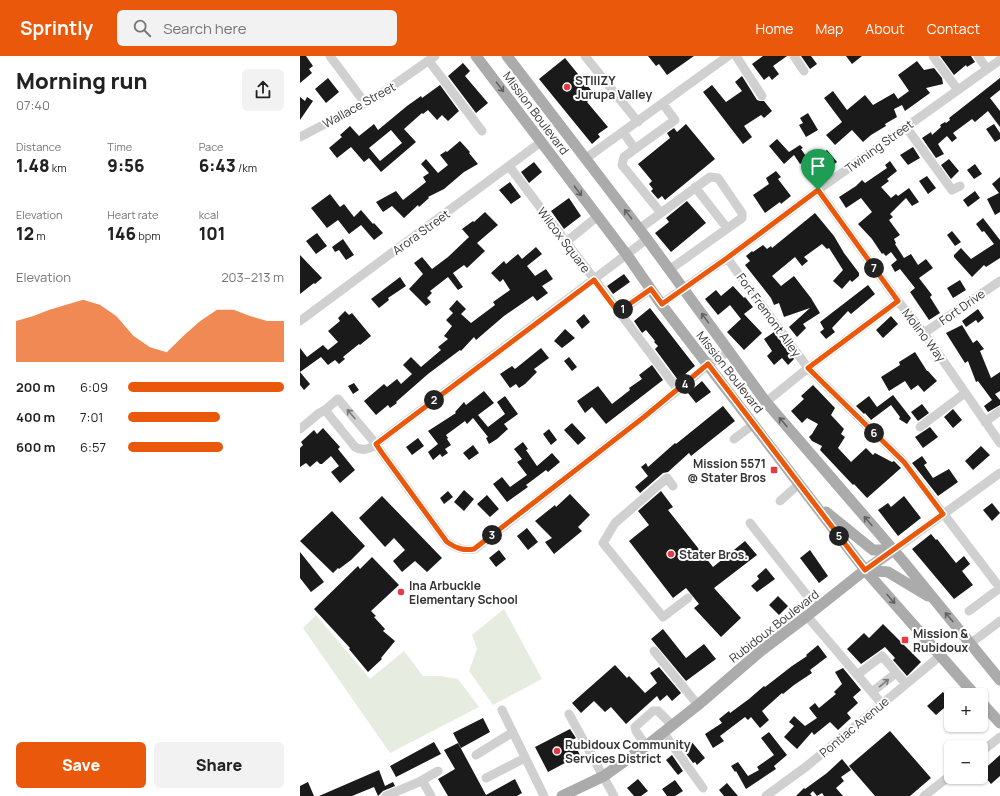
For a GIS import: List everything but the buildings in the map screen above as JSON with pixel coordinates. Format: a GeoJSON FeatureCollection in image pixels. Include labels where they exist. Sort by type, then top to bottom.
{"type":"FeatureCollection","features":[{"type":"Feature","properties":{"kind":"main road","name":"Mission Boulevard"},"geometry":{"type":"LineString","coordinates":[[476,56],[598,216],[662,304],[865,570],[969,688]]}},
{"type":"Feature","properties":{"kind":"main road","name":"Mission Boulevard"},"geometry":{"type":"LineString","coordinates":[[507,56],[647,239],[766,402],[894,550],[1000,680]]}},
{"type":"Feature","properties":{"kind":"main road"},"geometry":{"type":"LineString","coordinates":[[814,503],[873,550],[894,550]]}},
{"type":"Feature","properties":{"kind":"main road","name":"Rubidoux Boulevard"},"geometry":{"type":"LineString","coordinates":[[562,796],[604,776],[646,746],[698,705],[762,650],[865,570],[894,550]]}},
{"type":"Feature","properties":{"kind":"main road"},"geometry":{"type":"LineString","coordinates":[[865,570],[888,572],[936,600]]}},
{"type":"Feature","properties":{"kind":"main road"},"geometry":{"type":"LineString","coordinates":[[988,710],[1000,723]]}},
{"type":"Feature","properties":{"kind":"street"},"geometry":{"type":"LineString","coordinates":[[330,56],[365,103]]}},
{"type":"Feature","properties":{"kind":"street"},"geometry":{"type":"LineString","coordinates":[[585,56],[638,122]]}},
{"type":"Feature","properties":{"kind":"street"},"geometry":{"type":"LineString","coordinates":[[585,159],[728,56]]}},
{"type":"Feature","properties":{"kind":"street"},"geometry":{"type":"LineString","coordinates":[[736,56],[762,96]]}},
{"type":"Feature","properties":{"kind":"street"},"geometry":{"type":"LineString","coordinates":[[794,56],[804,71]]}},
{"type":"Feature","properties":{"kind":"street"},"geometry":{"type":"LineString","coordinates":[[933,56],[958,90]]}},
{"type":"Feature","properties":{"kind":"street"},"geometry":{"type":"LineString","coordinates":[[978,56],[988,68]]}},
{"type":"Feature","properties":{"kind":"street"},"geometry":{"type":"LineString","coordinates":[[432,58],[482,131]]}},
{"type":"Feature","properties":{"kind":"street","name":"Wallace Street"},"geometry":{"type":"LineString","coordinates":[[300,137],[365,103],[396,84],[432,58]]}},
{"type":"Feature","properties":{"kind":"street","name":"Twining Street"},"geometry":{"type":"LineString","coordinates":[[662,304],[1000,60]]}},
{"type":"Feature","properties":{"kind":"street"},"geometry":{"type":"LineString","coordinates":[[661,212],[622,165],[624,156],[675,120],[663,104]]}},
{"type":"Feature","properties":{"kind":"street"},"geometry":{"type":"LineString","coordinates":[[906,127],[952,190],[960,186]]}},
{"type":"Feature","properties":{"kind":"street"},"geometry":{"type":"LineString","coordinates":[[623,132],[635,149]]}},
{"type":"Feature","properties":{"kind":"street","name":"Arora Street"},"geometry":{"type":"LineString","coordinates":[[300,321],[541,142]]}},
{"type":"Feature","properties":{"kind":"street","name":"Wilcox Square"},"geometry":{"type":"LineString","coordinates":[[509,166],[678,390]]}},
{"type":"Feature","properties":{"kind":"street"},"geometry":{"type":"LineString","coordinates":[[639,229],[710,177],[718,178],[742,213],[742,218],[670,270]]}},
{"type":"Feature","properties":{"kind":"street"},"geometry":{"type":"LineString","coordinates":[[695,187],[727,228]]}},
{"type":"Feature","properties":{"kind":"street","name":"Molino Way"},"geometry":{"type":"LineString","coordinates":[[818,190],[898,301],[924,333],[1000,443]]}},
{"type":"Feature","properties":{"kind":"street"},"geometry":{"type":"LineString","coordinates":[[566,242],[598,216]]}},
{"type":"Feature","properties":{"kind":"street"},"geometry":{"type":"LineString","coordinates":[[324,410],[360,450],[373,446],[647,239]]}},
{"type":"Feature","properties":{"kind":"street","name":"Fort Fremont Alley"},"geometry":{"type":"LineString","coordinates":[[727,258],[808,368],[904,462],[1000,588]]}},
{"type":"Feature","properties":{"kind":"street","name":"Fort Drive"},"geometry":{"type":"LineString","coordinates":[[924,333],[1000,281]]}},
{"type":"Feature","properties":{"kind":"street"},"geometry":{"type":"LineString","coordinates":[[618,312],[651,289]]}},
{"type":"Feature","properties":{"kind":"street"},"geometry":{"type":"LineString","coordinates":[[766,402],[808,368],[898,301]]}},
{"type":"Feature","properties":{"kind":"street"},"geometry":{"type":"LineString","coordinates":[[300,430],[338,399],[373,446],[382,453],[447,542],[463,550],[474,549],[678,390],[708,364],[729,351]]}},
{"type":"Feature","properties":{"kind":"street"},"geometry":{"type":"LineString","coordinates":[[920,427],[966,393]]}},
{"type":"Feature","properties":{"kind":"street"},"geometry":{"type":"LineString","coordinates":[[985,422],[1000,411]]}},
{"type":"Feature","properties":{"kind":"street"},"geometry":{"type":"LineString","coordinates":[[734,439],[754,424]]}},
{"type":"Feature","properties":{"kind":"street","name":"Rubidoux Boulevard"},"geometry":{"type":"LineString","coordinates":[[894,550],[1000,473]]}},
{"type":"Feature","properties":{"kind":"street"},"geometry":{"type":"LineString","coordinates":[[673,486],[667,478],[615,523],[603,543],[663,617],[688,598]]}},
{"type":"Feature","properties":{"kind":"street"},"geometry":{"type":"LineString","coordinates":[[780,501],[799,484]]}},
{"type":"Feature","properties":{"kind":"street"},"geometry":{"type":"LineString","coordinates":[[750,524],[818,608]]}},
{"type":"Feature","properties":{"kind":"street"},"geometry":{"type":"LineString","coordinates":[[969,611],[1000,588]]}},
{"type":"Feature","properties":{"kind":"street"},"geometry":{"type":"LineString","coordinates":[[807,616],[882,704]]}},
{"type":"Feature","properties":{"kind":"street"},"geometry":{"type":"LineString","coordinates":[[971,643],[1000,621]]}},
{"type":"Feature","properties":{"kind":"street"},"geometry":{"type":"LineString","coordinates":[[654,651],[698,705]]}},
{"type":"Feature","properties":{"kind":"street"},"geometry":{"type":"LineString","coordinates":[[857,675],[882,656],[906,684]]}},
{"type":"Feature","properties":{"kind":"street","name":"Pontiac Avenue"},"geometry":{"type":"LineString","coordinates":[[766,796],[807,766],[940,656]]}},
{"type":"Feature","properties":{"kind":"street"},"geometry":{"type":"LineString","coordinates":[[872,692],[896,673]]}},
{"type":"Feature","properties":{"kind":"street"},"geometry":{"type":"LineString","coordinates":[[502,710],[544,796]]}},
{"type":"Feature","properties":{"kind":"street"},"geometry":{"type":"LineString","coordinates":[[646,746],[635,727],[653,711],[658,711],[667,729],[703,788]]}},
{"type":"Feature","properties":{"kind":"street"},"geometry":{"type":"LineString","coordinates":[[569,714],[614,796]]}},
{"type":"Feature","properties":{"kind":"street"},"geometry":{"type":"LineString","coordinates":[[476,755],[513,732]]}},
{"type":"Feature","properties":{"kind":"street"},"geometry":{"type":"LineString","coordinates":[[988,746],[1000,737]]}},
{"type":"Feature","properties":{"kind":"street"},"geometry":{"type":"LineString","coordinates":[[486,778],[525,758]]}},
{"type":"Feature","properties":{"kind":"street"},"geometry":{"type":"LineString","coordinates":[[386,796],[438,771]]}},
{"type":"Feature","properties":{"kind":"street"},"geometry":{"type":"LineString","coordinates":[[422,780],[431,796]]}},
{"type":"Feature","properties":{"kind":"street"},"geometry":{"type":"LineString","coordinates":[[924,796],[944,780]]}},
{"type":"Feature","properties":{"kind":"shaded area"},"geometry":{"type":"Polygon","coordinates":[[[504,609],[542,679],[493,705],[469,671],[477,649],[472,635],[504,609]]]}},
{"type":"Feature","properties":{"kind":"shaded area"},"geometry":{"type":"Polygon","coordinates":[[[316,615],[370,679],[404,651],[423,676],[440,676],[458,679],[479,707],[390,753],[303,628],[316,615]]]}},
{"type":"Feature","properties":{"kind":"place","name":"STIIIZY Jurupa Valley"},"geometry":{"type":"Point","coordinates":[567,87]}},
{"type":"Feature","properties":{"kind":"place","name":"Mission 5571 @ Stater Bros"},"geometry":{"type":"Point","coordinates":[774,470]}},
{"type":"Feature","properties":{"kind":"place","name":"Stater Bros."},"geometry":{"type":"Point","coordinates":[671,554]}},
{"type":"Feature","properties":{"kind":"place","name":"Ina Arbuckle Elementary School"},"geometry":{"type":"Point","coordinates":[401,592]}},
{"type":"Feature","properties":{"kind":"place","name":"Mission & Rubidoux"},"geometry":{"type":"Point","coordinates":[905,640]}},
{"type":"Feature","properties":{"kind":"place","name":"Rubidoux Community Services District"},"geometry":{"type":"Point","coordinates":[557,751]}},
{"type":"Feature","properties":{"kind":"route"},"geometry":{"type":"LineString","coordinates":[[818,190],[898,301],[808,368],[904,462],[943,514],[865,570],[708,364],[644,417],[474,549],[463,550],[447,542],[376,444],[594,280],[618,312],[651,289],[662,304],[727,258],[818,190]]}}]}
